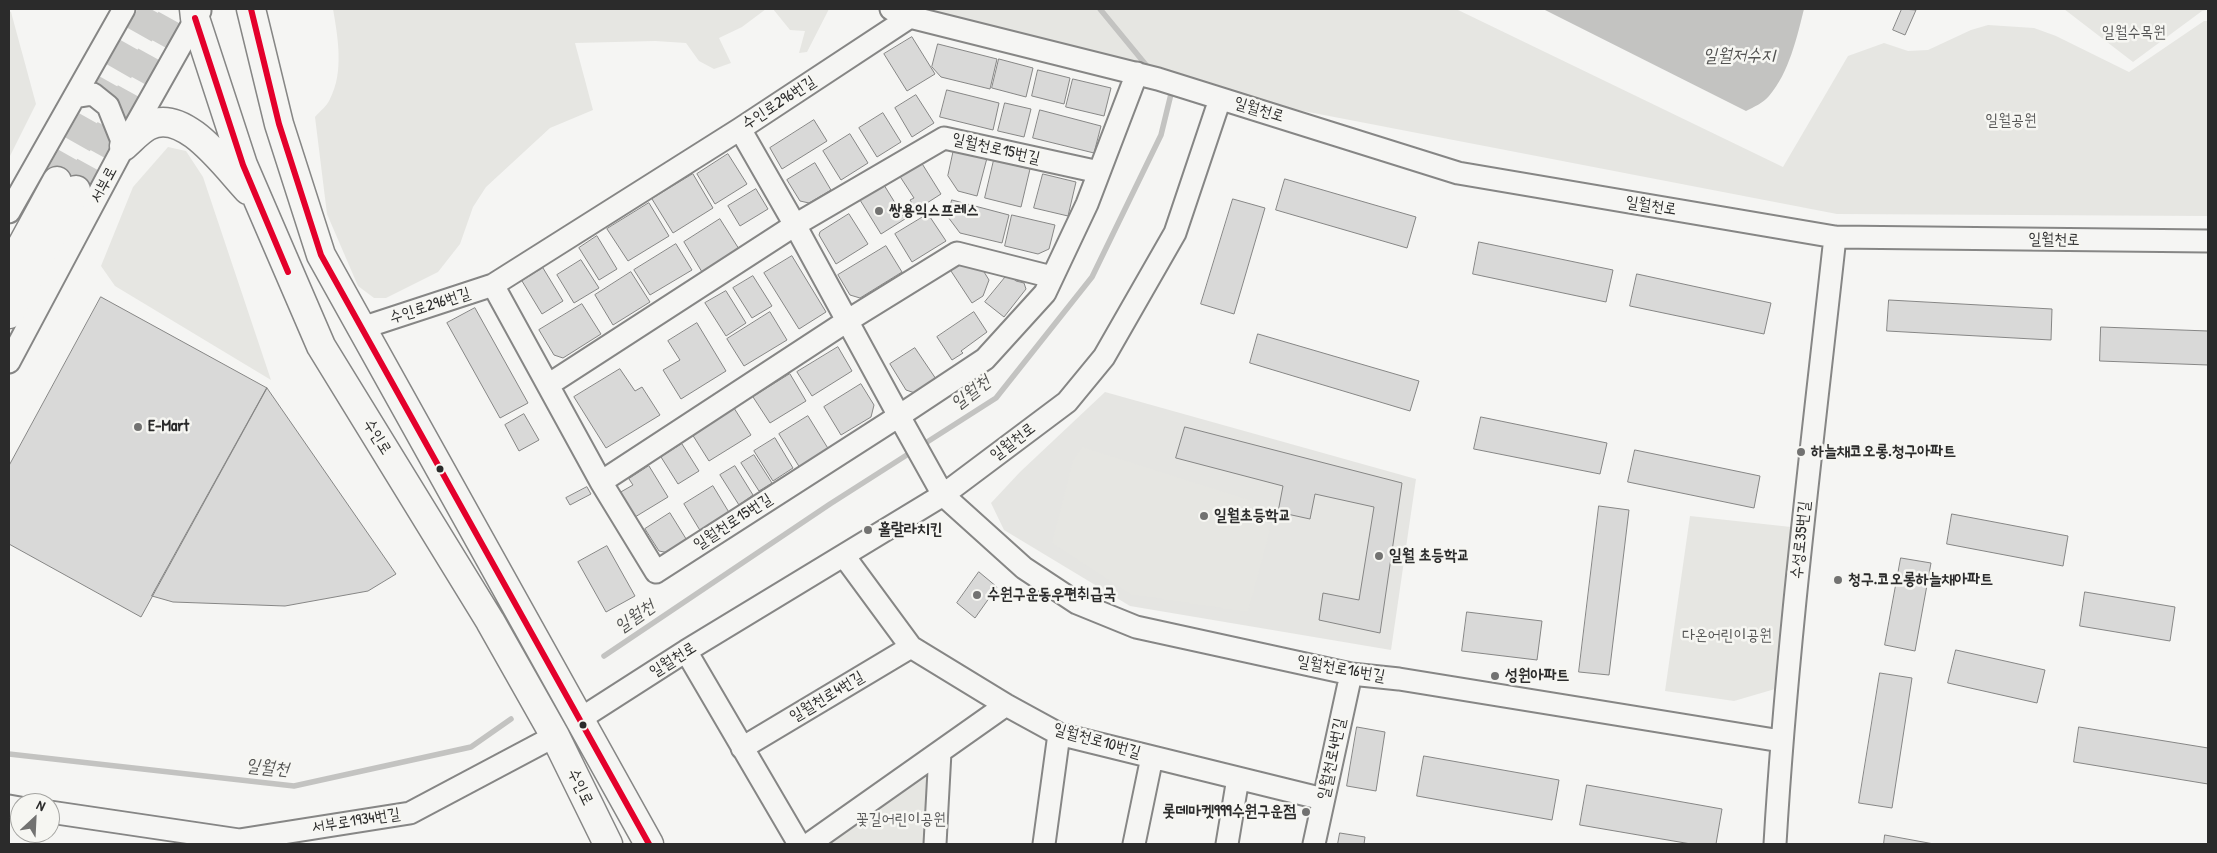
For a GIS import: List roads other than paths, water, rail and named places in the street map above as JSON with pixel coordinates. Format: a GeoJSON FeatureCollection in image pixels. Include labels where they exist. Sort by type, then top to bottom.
{"type":"FeatureCollection","features":[{"type":"Feature","properties":{"kind":"main road","name":"수인로"},"geometry":{"type":"LineString","coordinates":[[251,9],[279,124],[321,255],[649,844]]}},
{"type":"Feature","properties":{"kind":"main road","name":"수인로"},"geometry":{"type":"LineString","coordinates":[[197,12],[243,165],[256,199],[321,346],[490,621],[555,736],[608,844]]}},
{"type":"Feature","properties":{"kind":"main road"},"geometry":{"type":"LineString","coordinates":[[124,146],[148,125],[167,121],[189,129],[212,150],[256,199]]}},
{"type":"Feature","properties":{"kind":"main road","name":"서부로"},"geometry":{"type":"LineString","coordinates":[[9,269],[66,185],[9,314]]}},
{"type":"Feature","properties":{"kind":"street"},"geometry":{"type":"LineString","coordinates":[[9,212],[124,9]]}},
{"type":"Feature","properties":{"kind":"street","name":"서부로"},"geometry":{"type":"LineString","coordinates":[[9,362],[197,12]]}},
{"type":"Feature","properties":{"kind":"street","name":"수인로296번길"},"geometry":{"type":"LineString","coordinates":[[362,328],[493,286],[740,129],[901,13],[1136,73],[1220,99]]}},
{"type":"Feature","properties":{"kind":"street","name":"일월천로15번길"},"geometry":{"type":"LineString","coordinates":[[493,286],[601,482],[656,572],[985,359],[1045,293],[1087,204],[1136,73]]}},
{"type":"Feature","properties":{"kind":"street"},"geometry":{"type":"LineString","coordinates":[[74,97],[93,94],[108,106],[124,146]]}},
{"type":"Feature","properties":{"kind":"street","name":"일월천로"},"geometry":{"type":"LineString","coordinates":[[580,719],[686,651],[943,495],[1067,402],[1104,357],[1175,233],[1220,99],[1458,174],[1835,237],[2208,241]]}},
{"type":"Feature","properties":{"kind":"street"},"geometry":{"type":"LineString","coordinates":[[740,129],[795,225],[943,495]]}},
{"type":"Feature","properties":{"kind":"street","name":"일월천로15번길"},"geometry":{"type":"LineString","coordinates":[[548,385],[795,225],[944,138],[1099,172]]}},
{"type":"Feature","properties":{"kind":"street","name":"수성로35번길"},"geometry":{"type":"LineString","coordinates":[[1775,844],[1781,741],[1808,474],[1835,237]]}},
{"type":"Feature","properties":{"kind":"street"},"geometry":{"type":"LineString","coordinates":[[601,482],[847,322],[956,254],[1052,277]]}},
{"type":"Feature","properties":{"kind":"street","name":"일월천로16번길"},"geometry":{"type":"LineString","coordinates":[[943,495],[1024,568],[1077,603],[1136,627],[1351,674],[1409,680],[1781,741]]}},
{"type":"Feature","properties":{"kind":"street","name":"일월천로10번길"},"geometry":{"type":"LineString","coordinates":[[844,556],[911,647],[1006,705],[1059,734],[1323,799]]}},
{"type":"Feature","properties":{"kind":"street","name":"일월천로4번길"},"geometry":{"type":"LineString","coordinates":[[742,748],[911,647]]}},
{"type":"Feature","properties":{"kind":"street"},"geometry":{"type":"LineString","coordinates":[[686,651],[799,844]]}},
{"type":"Feature","properties":{"kind":"street","name":"일월천로4번길"},"geometry":{"type":"LineString","coordinates":[[1314,844],[1351,674]]}},
{"type":"Feature","properties":{"kind":"street"},"geometry":{"type":"LineString","coordinates":[[809,844],[1006,705]]}},
{"type":"Feature","properties":{"kind":"street"},"geometry":{"type":"LineString","coordinates":[[1044,844],[1059,734]]}},
{"type":"Feature","properties":{"kind":"street","name":"서부로1934번길"},"geometry":{"type":"LineString","coordinates":[[60,813],[239,840],[410,813],[555,736]]}},
{"type":"Feature","properties":{"kind":"street"},"geometry":{"type":"LineString","coordinates":[[935,844],[940,752]]}},
{"type":"Feature","properties":{"kind":"street"},"geometry":{"type":"LineString","coordinates":[[1134,844],[1152,757]]}},
{"type":"Feature","properties":{"kind":"street"},"geometry":{"type":"LineString","coordinates":[[1227,844],[1238,778]]}},
{"type":"Feature","properties":{"kind":"water","name":"일월저수지"},"geometry":{"type":"Polygon","coordinates":[[[1543,9],[1804,9],[1782,77],[1767,98],[1746,111],[1543,9]]]}},
{"type":"Feature","properties":{"kind":"waterway","name":"일월천"},"geometry":{"type":"LineString","coordinates":[[1100,9],[1151,71]]}},
{"type":"Feature","properties":{"kind":"waterway","name":"일월천"},"geometry":{"type":"LineString","coordinates":[[604,656],[830,504],[996,398],[1092,277],[1161,135],[1171,94],[1167,89]]}},
{"type":"Feature","properties":{"kind":"waterway","name":"일월천"},"geometry":{"type":"LineString","coordinates":[[9,754],[294,786],[471,747],[511,719]]}},
{"type":"Feature","properties":{"kind":"tunnel"},"geometry":{"type":"LineString","coordinates":[[57,181],[154,9]]}},
{"type":"Feature","properties":{"kind":"tunnel"},"geometry":{"type":"LineString","coordinates":[[76,190],[176,9]]}},
{"type":"Feature","properties":{"kind":"place","name":"쌍용익스프레스"},"geometry":{"type":"Point","coordinates":[879,211]}},
{"type":"Feature","properties":{"kind":"place","name":"E-Mart"},"geometry":{"type":"Point","coordinates":[138,427]}},
{"type":"Feature","properties":{"kind":"place","name":"하늘채코오롱.청구아파트"},"geometry":{"type":"Point","coordinates":[1801,452]}},
{"type":"Feature","properties":{"kind":"place","name":"일월초등학교"},"geometry":{"type":"Point","coordinates":[1204,516]}},
{"type":"Feature","properties":{"kind":"place","name":"훌랄라치킨"},"geometry":{"type":"Point","coordinates":[868,530]}},
{"type":"Feature","properties":{"kind":"place","name":"일월 초등학교"},"geometry":{"type":"Point","coordinates":[1379,556]}},
{"type":"Feature","properties":{"kind":"place","name":"청구.코오롱하늘채아파트"},"geometry":{"type":"Point","coordinates":[1838,580]}},
{"type":"Feature","properties":{"kind":"place","name":"수원구운동우편취급국"},"geometry":{"type":"Point","coordinates":[977,595]}},
{"type":"Feature","properties":{"kind":"place","name":"성원아파트"},"geometry":{"type":"Point","coordinates":[1495,676]}},
{"type":"Feature","properties":{"kind":"place","name":"롯데마켓999수원구운점"},"geometry":{"type":"Point","coordinates":[1306,812]}},
{"type":"Feature","properties":{"kind":"park label","name":"일월수목원"},"geometry":{"type":"Point","coordinates":[2134,33]}},
{"type":"Feature","properties":{"kind":"park label","name":"일월공원"},"geometry":{"type":"Point","coordinates":[2011,121]}},
{"type":"Feature","properties":{"kind":"park label","name":"다온어린이공원"},"geometry":{"type":"Point","coordinates":[1727,636]}},
{"type":"Feature","properties":{"kind":"park label","name":"꽃길어린이공원"},"geometry":{"type":"Point","coordinates":[901,820]}}]}
